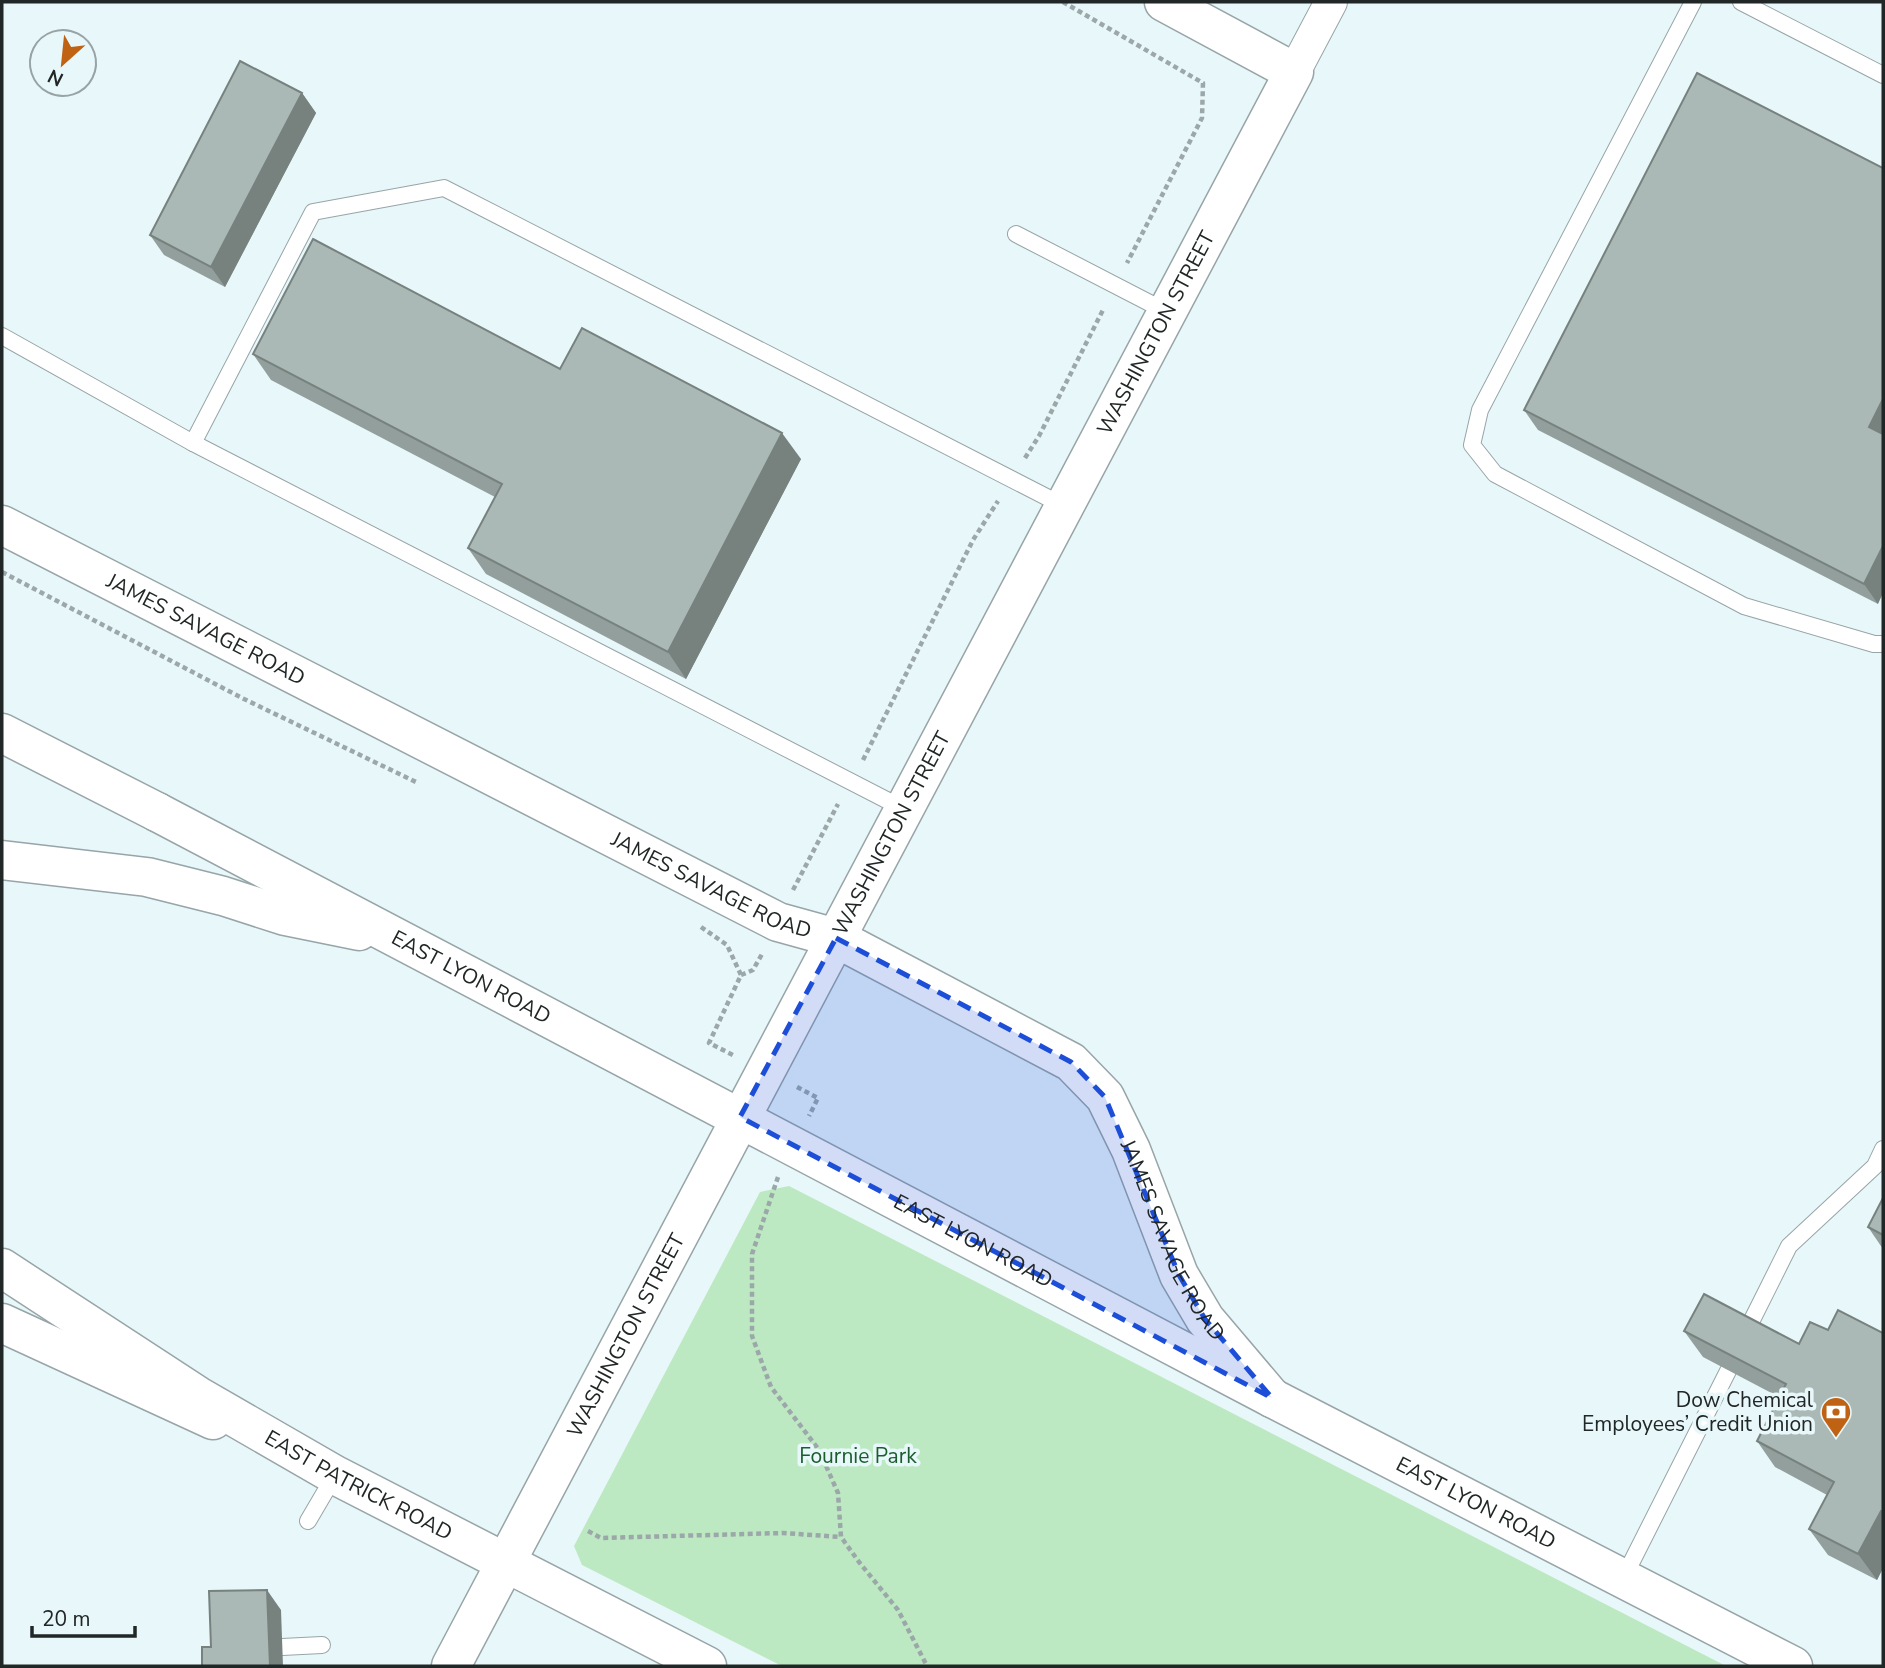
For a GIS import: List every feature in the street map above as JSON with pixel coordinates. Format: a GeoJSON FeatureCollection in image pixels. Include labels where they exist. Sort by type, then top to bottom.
{"type":"FeatureCollection","features":[{"type":"Feature","properties":{"kind":"main road"},"geometry":{"type":"LineString","coordinates":[[1164,2],[1294,72]]}},
{"type":"Feature","properties":{"kind":"main road","name":"WASHINGTON STREET"},"geometry":{"type":"LineString","coordinates":[[451,1666],[1294,72]]}},
{"type":"Feature","properties":{"kind":"main road","name":"JAMES SAVAGE ROAD"},"geometry":{"type":"LineString","coordinates":[[2,525],[778,922],[836,938],[1071,1062],[1105,1097],[1131,1150],[1179,1275],[1205,1319],[1272,1398]]}},
{"type":"Feature","properties":{"kind":"main road","name":"EAST LYON ROAD"},"geometry":{"type":"LineString","coordinates":[[2,733],[740,1117],[1272,1398],[1793,1666]]}},
{"type":"Feature","properties":{"kind":"main road"},"geometry":{"type":"LineString","coordinates":[[2,860],[147,877],[223,896],[285,916],[395,937]]}},
{"type":"Feature","properties":{"kind":"main road"},"geometry":{"type":"LineString","coordinates":[[2,1268],[198,1396],[335,1475]]}},
{"type":"Feature","properties":{"kind":"main road","name":"EAST PATRICK ROAD"},"geometry":{"type":"LineString","coordinates":[[2,1323],[335,1475],[707,1666]]}},
{"type":"Feature","properties":{"kind":"street","name":"WASHINGTON STREET"},"geometry":{"type":"LineString","coordinates":[[1294,72],[1331,2]]}},
{"type":"Feature","properties":{"kind":"lane"},"geometry":{"type":"LineString","coordinates":[[1693,2],[1480,410],[1472,445],[1495,474],[1744,606],[1874,644],[1883,644]]}},
{"type":"Feature","properties":{"kind":"lane"},"geometry":{"type":"LineString","coordinates":[[1741,2],[1883,75]]}},
{"type":"Feature","properties":{"kind":"lane"},"geometry":{"type":"LineString","coordinates":[[193,443],[313,212],[444,188],[1064,506]]}},
{"type":"Feature","properties":{"kind":"lane"},"geometry":{"type":"LineString","coordinates":[[1016,234],[1167,312]]}},
{"type":"Feature","properties":{"kind":"lane"},"geometry":{"type":"LineString","coordinates":[[2,336],[193,443],[904,809]]}},
{"type":"Feature","properties":{"kind":"lane"},"geometry":{"type":"LineString","coordinates":[[1746,1332],[1789,1246],[1875,1166],[1883,1149]]}},
{"type":"Feature","properties":{"kind":"lane"},"geometry":{"type":"LineString","coordinates":[[1623,1580],[1728,1371]]}},
{"type":"Feature","properties":{"kind":"lane"},"geometry":{"type":"LineString","coordinates":[[308,1521],[335,1475]]}},
{"type":"Feature","properties":{"kind":"lane"},"geometry":{"type":"LineString","coordinates":[[282,1647],[322,1645]]}},
{"type":"Feature","properties":{"kind":"path"},"geometry":{"type":"LineString","coordinates":[[587,1531],[601,1538],[783,1533],[841,1537]]}},
{"type":"Feature","properties":{"kind":"highlighted area"},"geometry":{"type":"Polygon","coordinates":[[[836,938],[1071,1062],[1105,1097],[1179,1275],[1205,1319],[1272,1398],[740,1117],[836,938]]]}},
{"type":"Feature","properties":{"kind":"green space","name":"Fournie Park"},"geometry":{"type":"Polygon","coordinates":[[[789,1186],[1726,1666],[782,1666],[582,1565],[574,1546],[760,1192],[789,1186]]]}},
{"type":"Feature","properties":{"kind":"building"},"geometry":{"type":"Polygon","coordinates":[[[240,61],[302,93],[211,267],[150,235],[240,61]]]}},
{"type":"Feature","properties":{"kind":"building"},"geometry":{"type":"Polygon","coordinates":[[[1697,73],[1883,168],[1883,399],[1869,427],[1883,434],[1883,546],[1864,584],[1524,410],[1697,73]]]}},
{"type":"Feature","properties":{"kind":"building"},"geometry":{"type":"Polygon","coordinates":[[[313,239],[560,369],[582,328],[782,433],[668,652],[468,548],[502,484],[253,354],[313,239]]]}},
{"type":"Feature","properties":{"kind":"building"},"geometry":{"type":"Polygon","coordinates":[[[1883,1198],[1883,1235],[1868,1227],[1883,1198]]]}},
{"type":"Feature","properties":{"kind":"building","name":"Dow Chemical Employees’ Credit Union"},"geometry":{"type":"Polygon","coordinates":[[[1704,1294],[1799,1344],[1810,1322],[1828,1330],[1838,1310],[1883,1333],[1883,1512],[1881,1511],[1858,1554],[1809,1529],[1834,1482],[1757,1441],[1786,1384],[1684,1331],[1704,1294]]]}},
{"type":"Feature","properties":{"kind":"building"},"geometry":{"type":"Polygon","coordinates":[[[267,1590],[270,1666],[202,1666],[202,1647],[211,1647],[209,1591],[267,1590]]]}},
{"type":"Feature","properties":{"kind":"place","name":"Dow Chemical Employees’ Credit Union"},"geometry":{"type":"Point","coordinates":[1836,1439]}}]}
